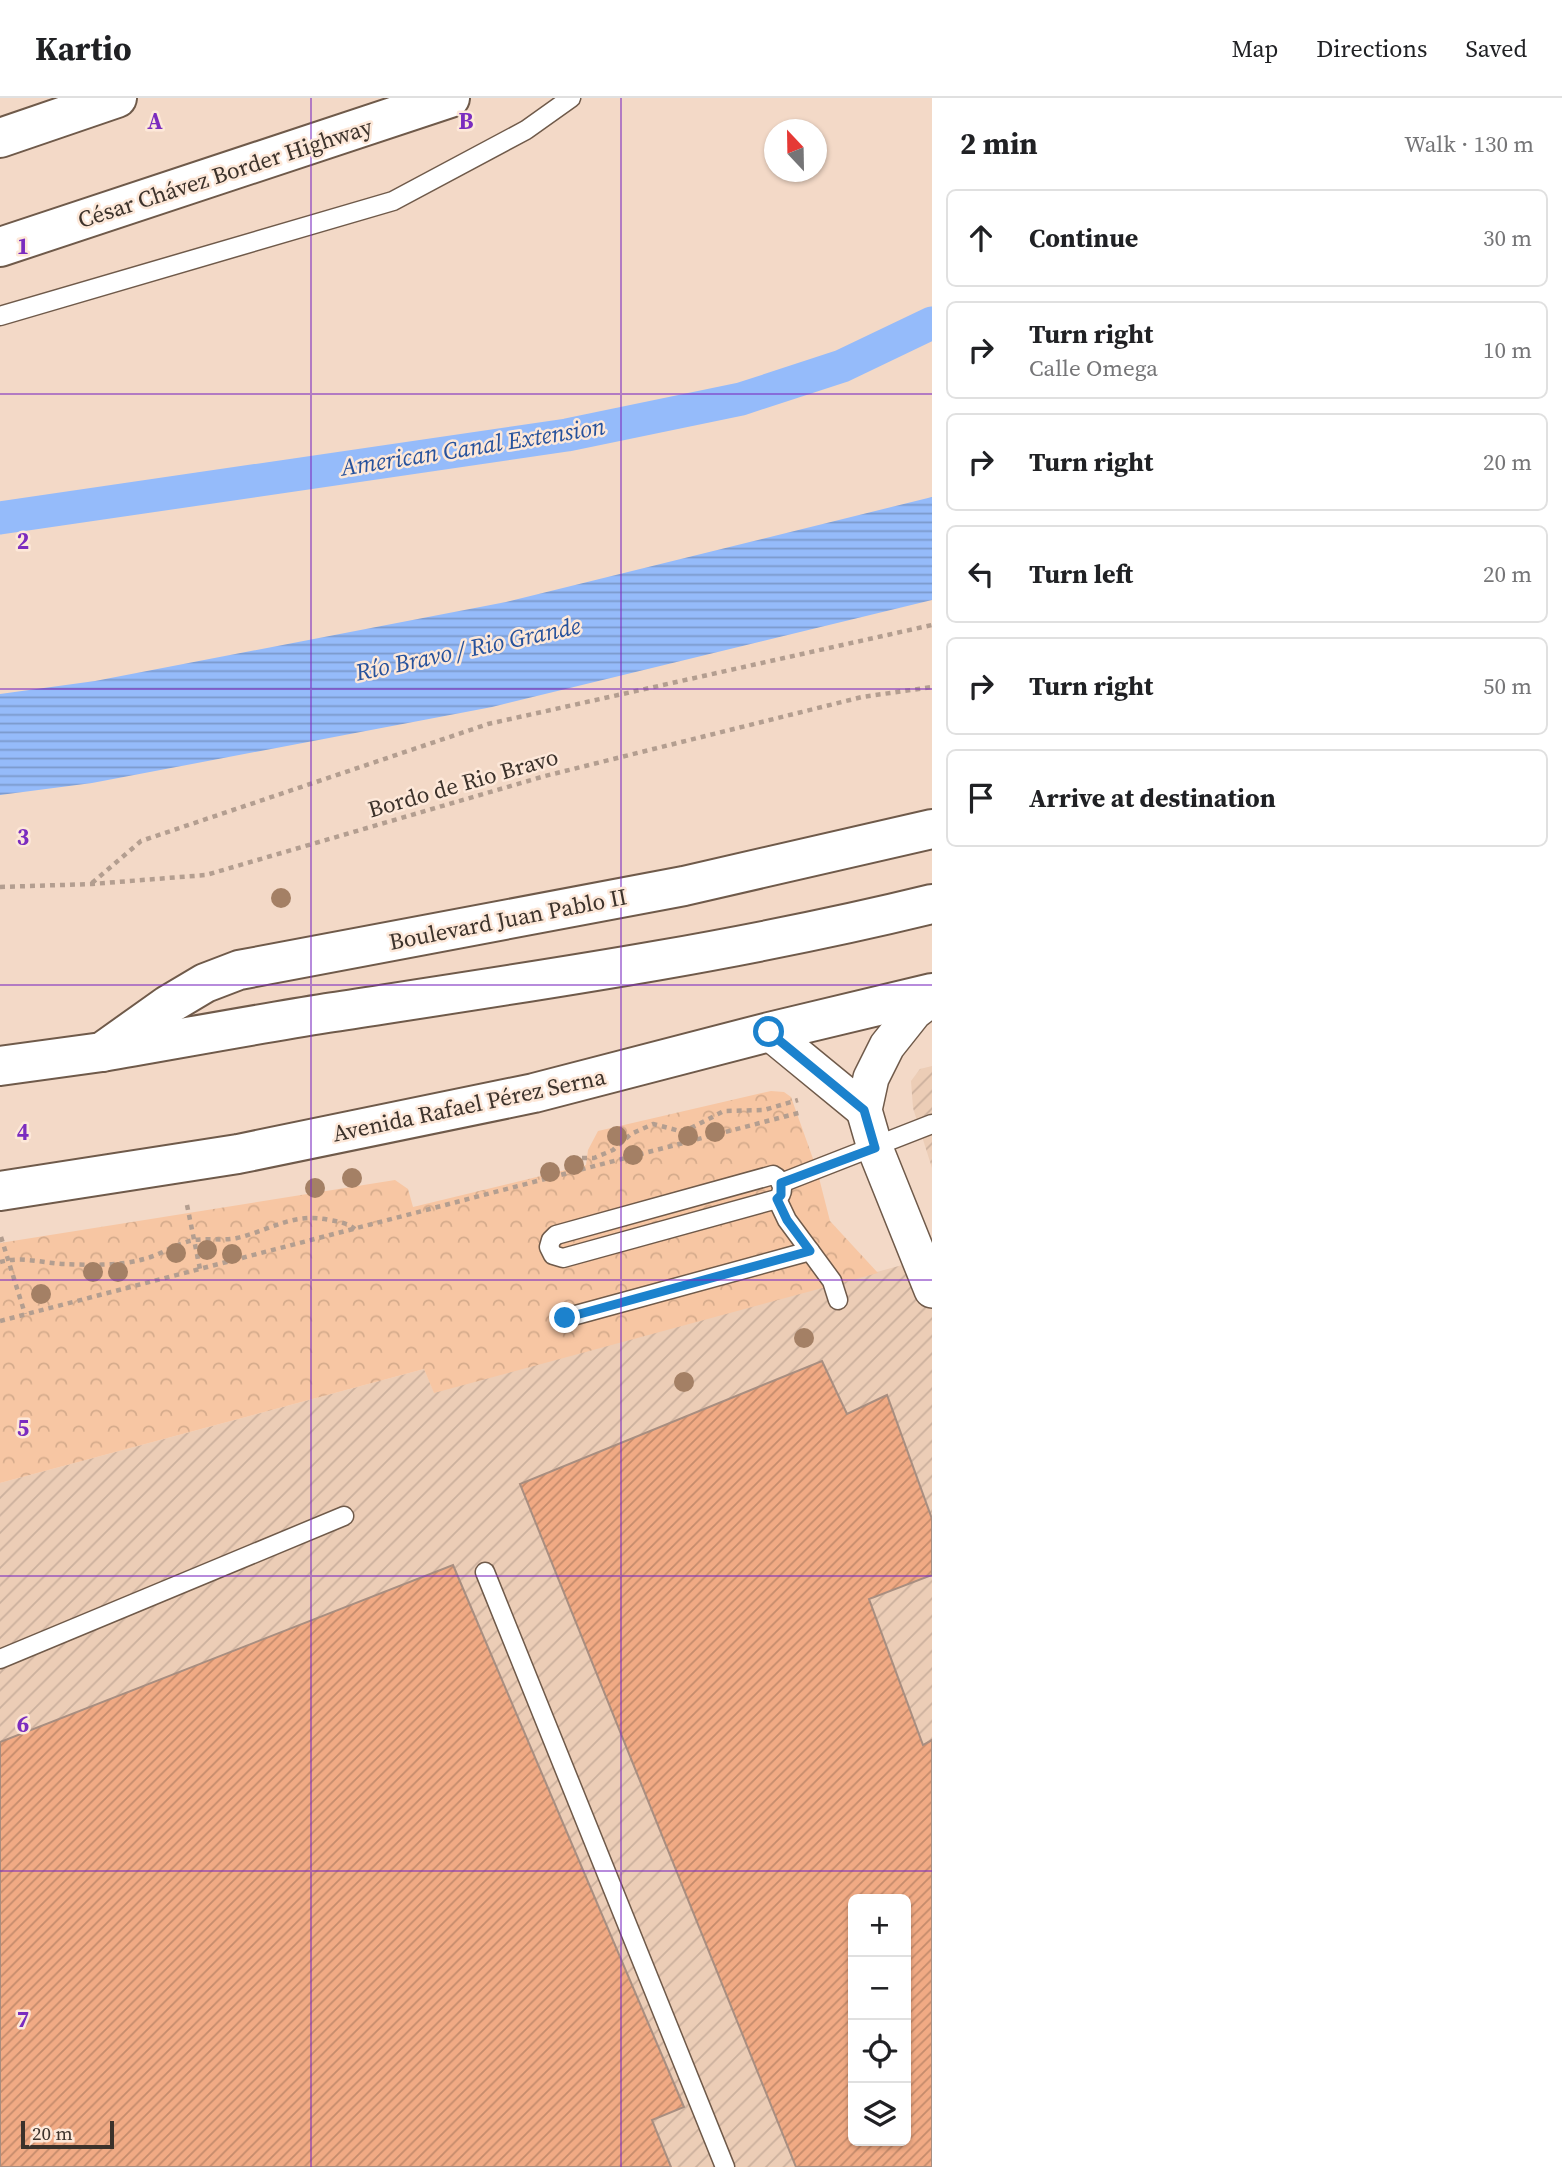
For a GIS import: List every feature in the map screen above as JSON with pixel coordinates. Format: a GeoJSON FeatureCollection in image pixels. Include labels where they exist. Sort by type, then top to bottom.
{"type":"FeatureCollection","features":[{"type":"Feature","properties":{"kind":"main road"},"geometry":{"type":"LineString","coordinates":[[0,138],[117,98]]}},
{"type":"Feature","properties":{"kind":"main road","name":"César Chávez Border Highway"},"geometry":{"type":"LineString","coordinates":[[0,247],[450,98]]}},
{"type":"Feature","properties":{"kind":"main road","name":"Boulevard Juan Pablo II"},"geometry":{"type":"LineString","coordinates":[[102,1052],[168,1005],[205,983],[239,970],[684,886],[932,829]]}},
{"type":"Feature","properties":{"kind":"main road"},"geometry":{"type":"LineString","coordinates":[[0,1066],[102,1052],[739,947],[853,924],[932,904]]}},
{"type":"Feature","properties":{"kind":"main road","name":"Avenida Rafael Pérez Serna"},"geometry":{"type":"LineString","coordinates":[[0,1191],[238,1154],[534,1094],[769,1032],[932,993]]}},
{"type":"Feature","properties":{"kind":"street"},"geometry":{"type":"LineString","coordinates":[[932,998],[914,1012],[887,1046],[871,1078],[864,1110],[875,1148],[932,1290]]}},
{"type":"Feature","properties":{"kind":"street"},"geometry":{"type":"LineString","coordinates":[[769,1032],[864,1110]]}},
{"type":"Feature","properties":{"kind":"lane"},"geometry":{"type":"LineString","coordinates":[[0,316],[393,201],[526,130],[570,98]]}},
{"type":"Feature","properties":{"kind":"lane"},"geometry":{"type":"LineString","coordinates":[[838,1300],[832,1281],[787,1220],[779,1191],[773,1175],[556,1235],[551,1240],[553,1255],[563,1258],[779,1191],[932,1124]]}},
{"type":"Feature","properties":{"kind":"lane"},"geometry":{"type":"LineString","coordinates":[[565,1318],[810,1251]]}},
{"type":"Feature","properties":{"kind":"lane"},"geometry":{"type":"LineString","coordinates":[[0,1659],[344,1517]]}},
{"type":"Feature","properties":{"kind":"lane"},"geometry":{"type":"LineString","coordinates":[[485,1572],[725,2167]]}},
{"type":"Feature","properties":{"kind":"path"},"geometry":{"type":"LineString","coordinates":[[92,884],[141,841],[488,724],[932,625]]}},
{"type":"Feature","properties":{"kind":"path","name":"Bordo de Rio Bravo"},"geometry":{"type":"LineString","coordinates":[[0,887],[92,884],[206,875],[545,776],[862,697],[932,687]]}},
{"type":"Feature","properties":{"kind":"path"},"geometry":{"type":"LineString","coordinates":[[582,1158],[613,1150],[631,1134],[653,1124],[680,1131],[724,1111],[764,1110],[798,1100]]}},
{"type":"Feature","properties":{"kind":"path"},"geometry":{"type":"LineString","coordinates":[[0,1321],[802,1112]]}},
{"type":"Feature","properties":{"kind":"path"},"geometry":{"type":"LineString","coordinates":[[187,1205],[200,1269]]}},
{"type":"Feature","properties":{"kind":"path"},"geometry":{"type":"LineString","coordinates":[[0,1262],[32,1259],[63,1264],[129,1263],[193,1240],[222,1241],[238,1238],[299,1218],[321,1218],[348,1224],[355,1229]]}},
{"type":"Feature","properties":{"kind":"path"},"geometry":{"type":"LineString","coordinates":[[1,1237],[25,1314]]}},
{"type":"Feature","properties":{"kind":"shaded area"},"geometry":{"type":"Polygon","coordinates":[[[932,1066],[932,1168],[913,1108],[911,1081],[920,1069],[932,1066]]]}},
{"type":"Feature","properties":{"kind":"shaded area"},"geometry":{"type":"Polygon","coordinates":[[[932,1257],[932,2167],[0,2167],[0,1483],[424,1369],[434,1392],[932,1257]]]}},
{"type":"Feature","properties":{"kind":"green space"},"geometry":{"type":"Polygon","coordinates":[[[771,1091],[784,1092],[791,1097],[817,1170],[830,1221],[878,1273],[434,1393],[424,1369],[0,1483],[0,1243],[395,1180],[408,1189],[413,1207],[586,1165],[588,1150],[598,1131],[771,1091]]]}},
{"type":"Feature","properties":{"kind":"water","name":"Río Bravo / Rio Grande"},"geometry":{"type":"Polygon","coordinates":[[[932,497],[932,600],[492,707],[92,783],[0,795],[0,694],[95,681],[506,602],[932,497]]]}},
{"type":"Feature","properties":{"kind":"building"},"geometry":{"type":"Polygon","coordinates":[[[822,1361],[847,1414],[887,1395],[932,1519],[932,1575],[869,1599],[923,1745],[932,1740],[932,2167],[796,2167],[520,1484],[822,1361]]]}},
{"type":"Feature","properties":{"kind":"building"},"geometry":{"type":"Polygon","coordinates":[[[453,1565],[684,2107],[652,2120],[671,2167],[0,2167],[0,1742],[453,1565]]]}},
{"type":"Feature","properties":{"kind":"waterway","name":"American Canal Extension"},"geometry":{"type":"LineString","coordinates":[[0,518],[567,435],[741,399],[842,366],[932,323]]}},
{"type":"Feature","properties":{"kind":"route"},"geometry":{"type":"LineString","coordinates":[[565,1318],[810,1251],[787,1220],[777,1199],[781,1195],[781,1183],[875,1148],[864,1110],[769,1032]]}}]}
